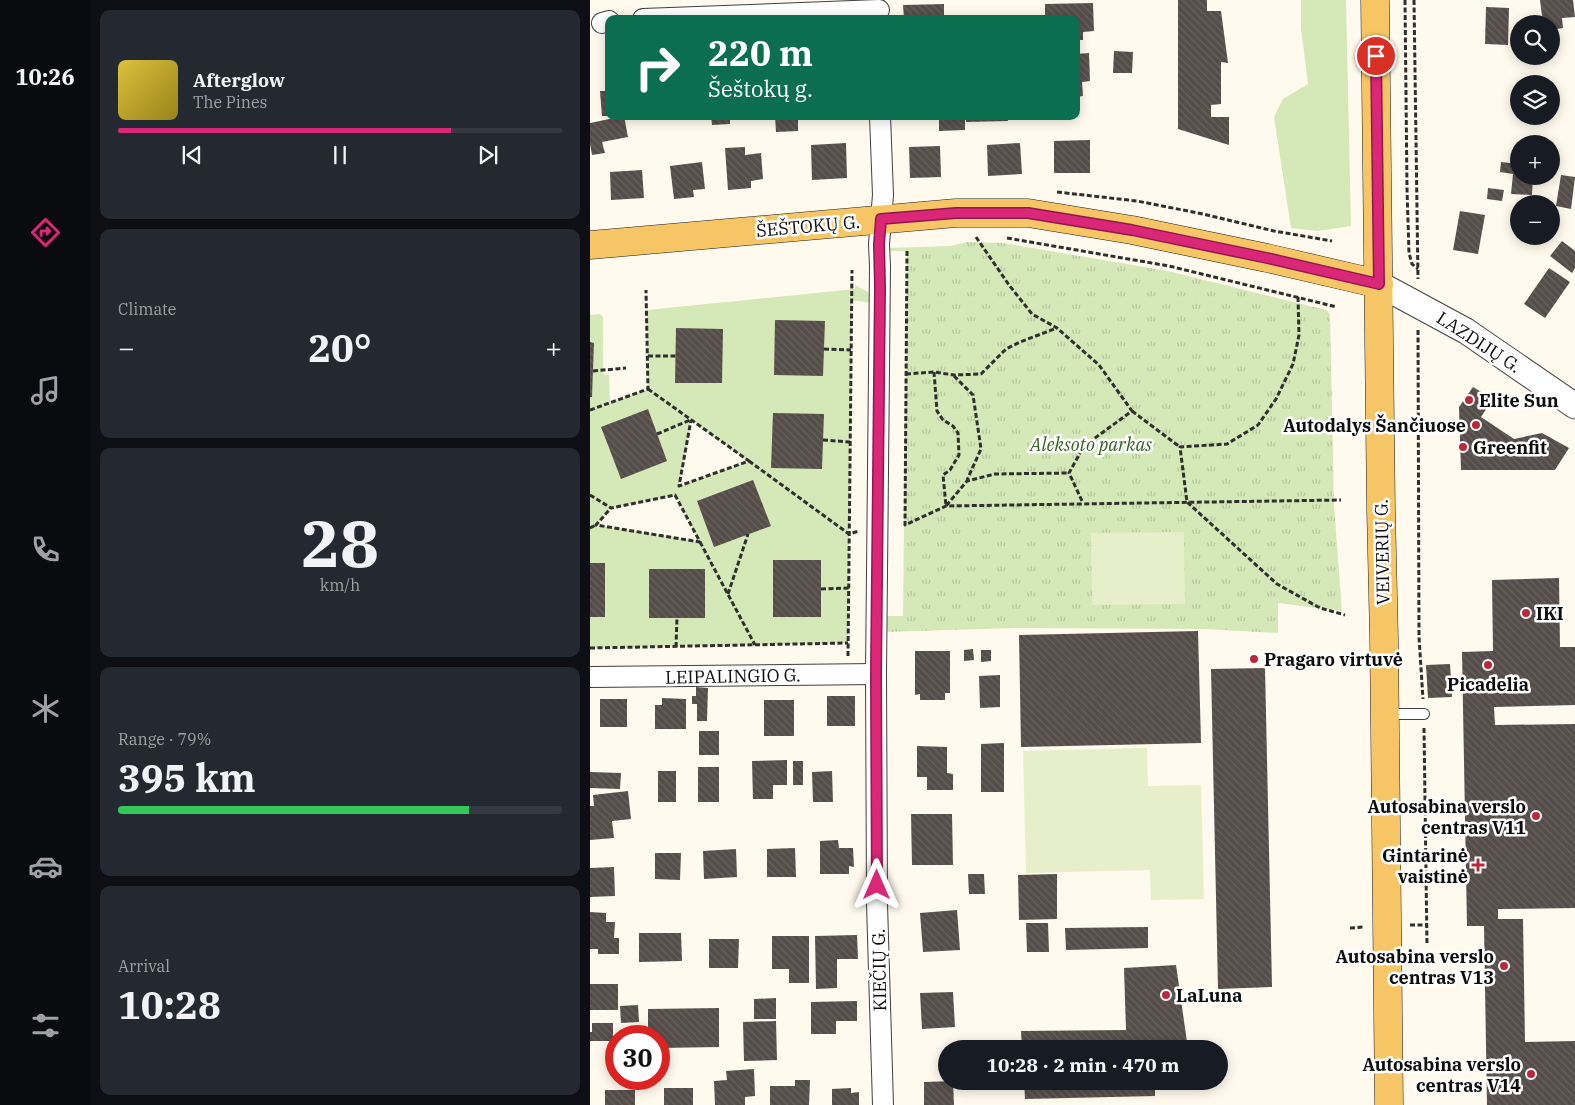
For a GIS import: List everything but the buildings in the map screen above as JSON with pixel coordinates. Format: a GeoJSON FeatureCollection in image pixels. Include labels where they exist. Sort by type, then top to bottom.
{"type":"FeatureCollection","features":[{"type":"Feature","properties":{"kind":"main road","name":"VEIVERIŲ G."},"geometry":{"type":"LineString","coordinates":[[1375,0],[1389,1105]]}},
{"type":"Feature","properties":{"kind":"main road","name":"ŠEŠTOKŲ G."},"geometry":{"type":"LineString","coordinates":[[590,244],[956,213],[1028,213],[1132,230],[1379,284]]}},
{"type":"Feature","properties":{"kind":"street"},"geometry":{"type":"LineString","coordinates":[[748,15],[879,10]]}},
{"type":"Feature","properties":{"kind":"street","name":"KIEČIŲ G."},"geometry":{"type":"LineString","coordinates":[[880,120],[883,195],[879,244],[876,674],[882,1105]]}},
{"type":"Feature","properties":{"kind":"street","name":"LAZDIJŲ G."},"geometry":{"type":"LineString","coordinates":[[1379,284],[1466,331],[1575,406]]}},
{"type":"Feature","properties":{"kind":"street","name":"LEIPALINGIO G."},"geometry":{"type":"LineString","coordinates":[[590,677],[876,674]]}},
{"type":"Feature","properties":{"kind":"lane"},"geometry":{"type":"LineString","coordinates":[[1385,714],[1424,714]]}},
{"type":"Feature","properties":{"kind":"path"},"geometry":{"type":"LineString","coordinates":[[1406,0],[1409,253],[1412,264],[1418,269]]}},
{"type":"Feature","properties":{"kind":"path"},"geometry":{"type":"LineString","coordinates":[[1414,0],[1418,269],[1419,637],[1424,714],[1427,945]]}},
{"type":"Feature","properties":{"kind":"path"},"geometry":{"type":"LineString","coordinates":[[956,213],[977,238],[1009,285],[1032,314],[1057,328],[1099,365],[1132,412],[1180,447],[1227,444],[1258,425],[1276,399],[1293,364],[1299,335],[1298,297]]}},
{"type":"Feature","properties":{"kind":"path"},"geometry":{"type":"LineString","coordinates":[[967,238],[986,238]]}},
{"type":"Feature","properties":{"kind":"path"},"geometry":{"type":"LineString","coordinates":[[1005,238],[1169,266],[1337,307]]}},
{"type":"Feature","properties":{"kind":"path"},"geometry":{"type":"LineString","coordinates":[[907,250],[905,525],[946,506],[1341,500]]}},
{"type":"Feature","properties":{"kind":"path"},"geometry":{"type":"LineString","coordinates":[[848,674],[852,270]]}},
{"type":"Feature","properties":{"kind":"path"},"geometry":{"type":"LineString","coordinates":[[646,290],[648,389]]}},
{"type":"Feature","properties":{"kind":"path"},"geometry":{"type":"LineString","coordinates":[[906,374],[934,372],[954,376],[981,374],[1006,349],[1057,328]]}},
{"type":"Feature","properties":{"kind":"path"},"geometry":{"type":"LineString","coordinates":[[824,349],[851,350]]}},
{"type":"Feature","properties":{"kind":"path"},"geometry":{"type":"LineString","coordinates":[[648,356],[676,356]]}},
{"type":"Feature","properties":{"kind":"path"},"geometry":{"type":"LineString","coordinates":[[593,371],[626,368]]}},
{"type":"Feature","properties":{"kind":"path"},"geometry":{"type":"LineString","coordinates":[[934,372],[937,411],[942,420],[954,426],[958,433],[959,455],[950,470],[943,475],[946,506]]}},
{"type":"Feature","properties":{"kind":"path"},"geometry":{"type":"LineString","coordinates":[[946,506],[967,481],[981,449],[973,396],[954,376]]}},
{"type":"Feature","properties":{"kind":"path"},"geometry":{"type":"LineString","coordinates":[[590,410],[648,389]]}},
{"type":"Feature","properties":{"kind":"path"},"geometry":{"type":"LineString","coordinates":[[648,389],[849,534]]}},
{"type":"Feature","properties":{"kind":"path"},"geometry":{"type":"LineString","coordinates":[[1069,473],[1084,446],[1132,412]]}},
{"type":"Feature","properties":{"kind":"path"},"geometry":{"type":"LineString","coordinates":[[657,434],[691,420]]}},
{"type":"Feature","properties":{"kind":"path"},"geometry":{"type":"LineString","coordinates":[[691,420],[676,495],[755,645]]}},
{"type":"Feature","properties":{"kind":"path"},"geometry":{"type":"LineString","coordinates":[[823,440],[850,442]]}},
{"type":"Feature","properties":{"kind":"path"},"geometry":{"type":"LineString","coordinates":[[1180,447],[1187,502],[1277,584],[1320,608],[1345,615]]}},
{"type":"Feature","properties":{"kind":"path"},"geometry":{"type":"LineString","coordinates":[[679,486],[749,461]]}},
{"type":"Feature","properties":{"kind":"path"},"geometry":{"type":"LineString","coordinates":[[967,481],[995,474],[1069,473]]}},
{"type":"Feature","properties":{"kind":"path"},"geometry":{"type":"LineString","coordinates":[[1069,473],[1084,503]]}},
{"type":"Feature","properties":{"kind":"path"},"geometry":{"type":"LineString","coordinates":[[590,528],[596,525],[610,508],[676,495]]}},
{"type":"Feature","properties":{"kind":"path"},"geometry":{"type":"LineString","coordinates":[[590,496],[610,508]]}},
{"type":"Feature","properties":{"kind":"path"},"geometry":{"type":"LineString","coordinates":[[596,525],[700,542]]}},
{"type":"Feature","properties":{"kind":"path"},"geometry":{"type":"LineString","coordinates":[[728,595],[748,534]]}},
{"type":"Feature","properties":{"kind":"path"},"geometry":{"type":"LineString","coordinates":[[821,589],[849,588]]}},
{"type":"Feature","properties":{"kind":"path"},"geometry":{"type":"LineString","coordinates":[[676,647],[677,617]]}},
{"type":"Feature","properties":{"kind":"path"},"geometry":{"type":"LineString","coordinates":[[590,648],[848,644]]}},
{"type":"Feature","properties":{"kind":"green space"},"geometry":{"type":"Polygon","coordinates":[[[1301,0],[1346,0],[1351,226],[1318,231],[1291,228],[1274,117],[1283,99],[1308,84],[1301,28],[1301,0]]]}},
{"type":"Feature","properties":{"kind":"green space","name":"Aleksoto parkas"},"geometry":{"type":"Polygon","coordinates":[[[967,242],[1003,243],[1168,271],[1326,310],[1330,314],[1334,506],[1342,611],[1278,603],[1278,633],[1205,629],[1015,628],[884,632],[884,616],[903,616],[907,251],[888,251],[888,248],[950,246],[967,242]]]}},
{"type":"Feature","properties":{"kind":"green space"},"geometry":{"type":"Polygon","coordinates":[[[855,285],[868,292],[871,303],[852,300],[848,643],[590,648],[590,315],[600,314],[603,317],[603,374],[609,375],[610,403],[648,389],[647,310],[855,289],[855,285]],[[691,420],[679,486],[748,462],[748,461],[691,420]],[[675,495],[611,508],[597,525],[699,541],[675,495]]]}},
{"type":"Feature","properties":{"kind":"green space"},"geometry":{"type":"Polygon","coordinates":[[[1184,532],[1185,604],[1092,605],[1091,533],[1184,532]]]}},
{"type":"Feature","properties":{"kind":"green space"},"geometry":{"type":"Polygon","coordinates":[[[1147,748],[1148,786],[1201,785],[1204,899],[1151,900],[1150,870],[1026,873],[1023,751],[1147,748]]]}},
{"type":"Feature","properties":{"kind":"place","name":"Elite Sun"},"geometry":{"type":"Point","coordinates":[1469,400]}},
{"type":"Feature","properties":{"kind":"place","name":"Autodalys Šančiuose"},"geometry":{"type":"Point","coordinates":[1476,425]}},
{"type":"Feature","properties":{"kind":"place","name":"Greenfit"},"geometry":{"type":"Point","coordinates":[1463,447]}},
{"type":"Feature","properties":{"kind":"place","name":"IKI"},"geometry":{"type":"Point","coordinates":[1526,613]}},
{"type":"Feature","properties":{"kind":"place","name":"Pragaro virtuvė"},"geometry":{"type":"Point","coordinates":[1254,659]}},
{"type":"Feature","properties":{"kind":"place","name":"Picadelia"},"geometry":{"type":"Point","coordinates":[1488,665]}},
{"type":"Feature","properties":{"kind":"place","name":"Autosabina verslo centras V11"},"geometry":{"type":"Point","coordinates":[1536,816]}},
{"type":"Feature","properties":{"kind":"place","name":"Gintarinė vaistinė"},"geometry":{"type":"Point","coordinates":[1478,865]}},
{"type":"Feature","properties":{"kind":"place","name":"Autosabina verslo centras V13"},"geometry":{"type":"Point","coordinates":[1504,966]}},
{"type":"Feature","properties":{"kind":"place","name":"LaLuna"},"geometry":{"type":"Point","coordinates":[1166,995]}},
{"type":"Feature","properties":{"kind":"place","name":"Autosabina verslo centras V14"},"geometry":{"type":"Point","coordinates":[1531,1074]}},
{"type":"Feature","properties":{"kind":"route"},"geometry":{"type":"LineString","coordinates":[[877,885],[876,674],[879,244],[881,219],[956,213],[1028,213],[1132,230],[1379,284],[1376,56]]}}]}
